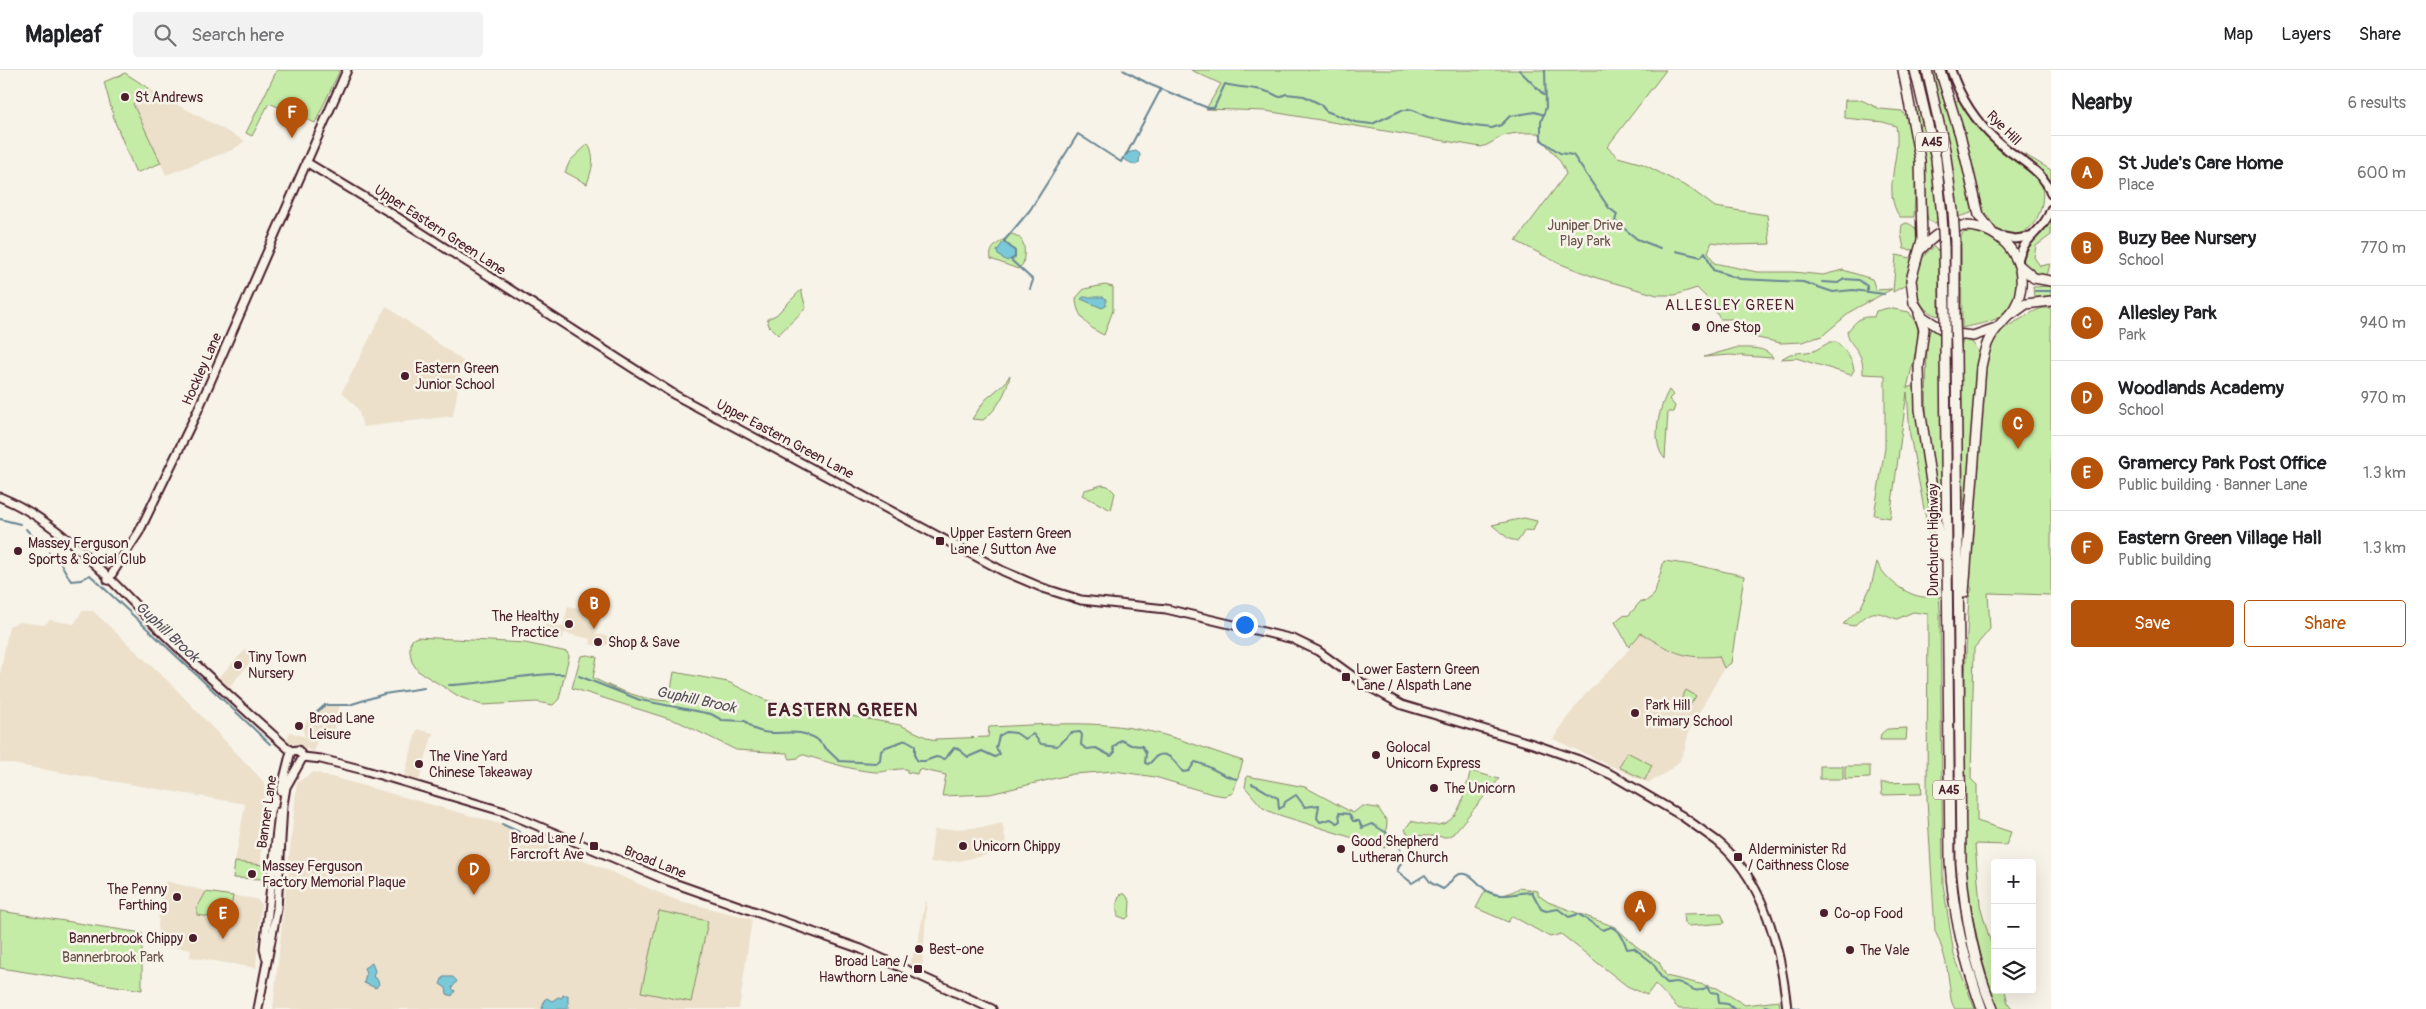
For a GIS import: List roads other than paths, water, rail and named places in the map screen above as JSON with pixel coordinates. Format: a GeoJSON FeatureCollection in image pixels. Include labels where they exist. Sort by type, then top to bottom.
{"type":"FeatureCollection","features":[{"type":"Feature","properties":{"kind":"highway"},"geometry":{"type":"LineString","coordinates":[[1903,70],[1920,160],[1922,232],[1920,250],[1911,280],[1914,303],[1924,329],[1919,367],[1920,409],[1941,552],[1946,567]]}},
{"type":"Feature","properties":{"kind":"highway","name":"Dunchurch Highway"},"geometry":{"type":"LineString","coordinates":[[1915,70],[1936,159],[1944,247],[1950,862],[1953,906],[1962,949],[1982,1009]]}},
{"type":"Feature","properties":{"kind":"highway","name":"Dunchurch Highway"},"geometry":{"type":"LineString","coordinates":[[1927,70],[1945,150],[1955,243],[1961,864],[1972,946],[1993,1009]]}},
{"type":"Feature","properties":{"kind":"highway"},"geometry":{"type":"LineString","coordinates":[[1940,70],[1960,135],[1979,215],[2028,274],[2051,281]]}},
{"type":"Feature","properties":{"kind":"highway"},"geometry":{"type":"LineString","coordinates":[[1920,250],[1940,233],[1956,227],[1974,227],[1997,235]]}},
{"type":"Feature","properties":{"kind":"highway"},"geometry":{"type":"LineString","coordinates":[[2009,318],[2020,292],[2018,263]]}},
{"type":"Feature","properties":{"kind":"highway"},"geometry":{"type":"LineString","coordinates":[[1958,635],[1962,625],[1967,528],[1981,367],[1990,338],[2000,326],[2026,304],[2051,301]]}},
{"type":"Feature","properties":{"kind":"highway"},"geometry":{"type":"LineString","coordinates":[[1919,313],[1935,326],[1955,335],[1973,336],[2000,326]]}},
{"type":"Feature","properties":{"kind":"street","name":"Hockley Lane"},"geometry":{"type":"LineString","coordinates":[[108,580],[139,532],[197,412],[347,70]]}},
{"type":"Feature","properties":{"kind":"street","name":"Rye Hill"},"geometry":{"type":"LineString","coordinates":[[1952,70],[1962,95],[1983,127],[2042,177],[2051,194]]}},
{"type":"Feature","properties":{"kind":"street","name":"Upper Eastern Green Lane"},"geometry":{"type":"LineString","coordinates":[[306,162],[389,212],[675,395],[1003,571],[1043,588],[1086,601],[1166,609],[1293,639],[1318,651],[1362,684],[1386,698],[1418,711],[1492,730],[1579,760],[1641,791],[1718,841],[1733,856],[1751,881],[1761,901],[1778,956],[1787,1009]]}},
{"type":"Feature","properties":{"kind":"street"},"geometry":{"type":"LineString","coordinates":[[2018,263],[2020,252],[2030,237],[2046,223],[2051,210]]}},
{"type":"Feature","properties":{"kind":"street"},"geometry":{"type":"LineString","coordinates":[[1997,235],[2015,239],[2030,237]]}},
{"type":"Feature","properties":{"kind":"street"},"geometry":{"type":"LineString","coordinates":[[0,497],[32,512],[49,524],[192,661],[291,751]]}},
{"type":"Feature","properties":{"kind":"street"},"geometry":{"type":"LineString","coordinates":[[298,750],[302,760],[292,764],[288,760],[288,755],[291,751],[298,750]]}},
{"type":"Feature","properties":{"kind":"street","name":"Broad Lane"},"geometry":{"type":"LineString","coordinates":[[302,760],[321,759],[505,812],[660,878],[861,949],[992,1009]]}},
{"type":"Feature","properties":{"kind":"street","name":"Banner Lane"},"geometry":{"type":"LineString","coordinates":[[266,957],[264,949],[273,860],[282,784],[288,760]]}},
{"type":"Feature","properties":{"kind":"street","name":"Banner Lane"},"geometry":{"type":"LineString","coordinates":[[258,1009],[266,957],[277,909],[283,805],[286,788],[302,760]]}},
{"type":"Feature","properties":{"kind":"water"},"geometry":{"type":"Polygon","coordinates":[[[1136,151],[1140,154],[1139,163],[1135,165],[1123,159],[1126,153],[1136,151]]]}},
{"type":"Feature","properties":{"kind":"water"},"geometry":{"type":"Polygon","coordinates":[[[1004,241],[1015,251],[1015,257],[1007,261],[998,255],[997,251],[1004,241]]]}},
{"type":"Feature","properties":{"kind":"water"},"geometry":{"type":"Polygon","coordinates":[[[1083,297],[1103,297],[1106,299],[1106,306],[1102,308],[1081,299],[1083,297]]]}},
{"type":"Feature","properties":{"kind":"water"},"geometry":{"type":"Polygon","coordinates":[[[372,963],[375,971],[373,977],[377,979],[379,984],[376,988],[364,983],[366,974],[364,968],[372,963]]]}},
{"type":"Feature","properties":{"kind":"water"},"geometry":{"type":"Polygon","coordinates":[[[443,977],[453,977],[457,981],[452,988],[455,991],[452,996],[447,994],[446,988],[440,984],[443,977]]]}},
{"type":"Feature","properties":{"kind":"water"},"geometry":{"type":"Polygon","coordinates":[[[563,995],[568,995],[568,1009],[542,1009],[544,1000],[547,998],[552,1001],[558,997],[562,998],[563,995]]]}},
{"type":"Feature","properties":{"kind":"waterway"},"geometry":{"type":"LineString","coordinates":[[1123,70],[1151,85],[1208,108],[1214,108],[1225,84],[1267,91],[1279,97],[1286,94],[1304,96],[1320,104],[1326,111],[1355,122],[1372,124],[1402,110],[1413,110],[1428,117],[1492,128],[1501,125],[1510,116],[1535,112],[1544,115]]}},
{"type":"Feature","properties":{"kind":"waterway"},"geometry":{"type":"LineString","coordinates":[[1519,70],[1544,95]]}},
{"type":"Feature","properties":{"kind":"waterway"},"geometry":{"type":"LineString","coordinates":[[1545,70],[1546,107],[1541,122],[1541,140],[1560,153],[1573,155],[1609,208],[1617,214],[1615,221],[1637,239],[1660,248]]}},
{"type":"Feature","properties":{"kind":"waterway"},"geometry":{"type":"LineString","coordinates":[[1126,155],[1161,89]]}},
{"type":"Feature","properties":{"kind":"waterway"},"geometry":{"type":"LineString","coordinates":[[1030,289],[1033,280],[1011,260],[1015,257],[1015,251],[1004,241],[1030,210],[1078,134],[1121,162],[1123,158]]}},
{"type":"Feature","properties":{"kind":"waterway"},"geometry":{"type":"LineString","coordinates":[[1676,251],[1701,257],[1705,252],[1713,270],[1740,279],[1803,282],[1833,292],[1853,290],[1884,294]]}},
{"type":"Feature","properties":{"kind":"waterway"},"geometry":{"type":"LineString","coordinates":[[1822,282],[1838,283],[1844,279],[1859,280],[1867,286],[1867,293]]}},
{"type":"Feature","properties":{"kind":"waterway"},"geometry":{"type":"LineString","coordinates":[[2035,291],[2051,291]]}},
{"type":"Feature","properties":{"kind":"waterway"},"geometry":{"type":"LineString","coordinates":[[0,519],[20,524]]}},
{"type":"Feature","properties":{"kind":"waterway"},"geometry":{"type":"LineString","coordinates":[[26,529],[40,545]]}},
{"type":"Feature","properties":{"kind":"waterway","name":"Guphill Brook"},"geometry":{"type":"LineString","coordinates":[[49,552],[61,564],[71,581],[81,580],[90,575],[270,744]]}},
{"type":"Feature","properties":{"kind":"waterway","name":"Guphill Brook"},"geometry":{"type":"LineString","coordinates":[[449,685],[535,675],[563,674]]}},
{"type":"Feature","properties":{"kind":"waterway","name":"Guphill Brook"},"geometry":{"type":"LineString","coordinates":[[579,676],[640,700],[711,714],[722,720],[745,721],[754,729],[762,732],[801,733],[818,740],[839,761],[876,763],[880,760],[881,751],[886,747],[906,740],[915,745],[915,757],[918,761],[925,761],[936,757],[945,759],[954,748],[957,748],[968,757],[982,751],[995,757],[1000,754],[996,748],[999,736],[1006,732],[1016,733],[1025,739],[1033,734],[1041,744],[1057,746],[1071,733],[1080,732],[1082,735],[1081,745],[1087,749],[1096,748],[1111,756],[1115,752],[1113,748],[1121,740],[1131,745],[1142,746],[1146,753],[1145,763],[1148,764],[1157,756],[1165,755],[1169,756],[1183,772],[1189,771],[1195,762],[1237,779]]}},
{"type":"Feature","properties":{"kind":"waterway","name":"Guphill Brook"},"geometry":{"type":"LineString","coordinates":[[316,713],[325,705],[349,705],[384,694],[424,688]]}},
{"type":"Feature","properties":{"kind":"waterway","name":"Guphill Brook"},"geometry":{"type":"LineString","coordinates":[[1252,784],[1278,798],[1279,809],[1284,806],[1285,802],[1296,795],[1305,807],[1319,805],[1317,818],[1320,822],[1331,819],[1337,823],[1340,821],[1339,813],[1349,814],[1353,821],[1359,821],[1362,828],[1372,824],[1387,833]]}},
{"type":"Feature","properties":{"kind":"waterway"},"geometry":{"type":"LineString","coordinates":[[502,824],[519,832]]}},
{"type":"Feature","properties":{"kind":"waterway","name":"Guphill Brook"},"geometry":{"type":"LineString","coordinates":[[1400,849],[1402,861],[1397,871],[1412,883],[1425,875],[1431,883],[1443,889],[1455,876],[1464,874],[1472,877],[1485,890],[1494,894],[1505,895],[1532,892],[1541,909],[1546,911],[1558,909],[1569,917],[1578,914],[1603,930],[1611,927],[1617,931],[1622,936],[1627,949],[1634,948],[1653,963],[1667,983],[1679,983],[1694,990],[1702,990],[1707,987],[1710,992],[1718,993],[1719,1003],[1728,1004],[1734,1009]]}},
{"type":"Feature","properties":{"kind":"waterway","name":"Guphill Brook"},"geometry":{"type":"LineString","coordinates":[[1762,1009],[1765,1006],[1776,1009]]}},
{"type":"Feature","properties":{"kind":"waterway"},"geometry":{"type":"LineString","coordinates":[[1793,1007],[1799,1009]]}},
{"type":"Feature","properties":{"kind":"place","name":"St Andrews"},"geometry":{"type":"Point","coordinates":[125,97]}},
{"type":"Feature","properties":{"kind":"place","name":"Eastern Green Village Hall"},"geometry":{"type":"Point","coordinates":[292,138]}},
{"type":"Feature","properties":{"kind":"place","name":"One Stop"},"geometry":{"type":"Point","coordinates":[1696,327]}},
{"type":"Feature","properties":{"kind":"place","name":"Eastern Green Junior School"},"geometry":{"type":"Point","coordinates":[405,376]}},
{"type":"Feature","properties":{"kind":"place","name":"Allesley Park"},"geometry":{"type":"Point","coordinates":[2018,449]}},
{"type":"Feature","properties":{"kind":"place","name":"Upper Eastern Green Lane / Sutton Ave"},"geometry":{"type":"Point","coordinates":[940,541]}},
{"type":"Feature","properties":{"kind":"place","name":"Massey Ferguson Sports & Social Club"},"geometry":{"type":"Point","coordinates":[18,551]}},
{"type":"Feature","properties":{"kind":"place","name":"The Healthy Practice"},"geometry":{"type":"Point","coordinates":[569,624]}},
{"type":"Feature","properties":{"kind":"place","name":"Buzy Bee Nursery"},"geometry":{"type":"Point","coordinates":[594,629]}},
{"type":"Feature","properties":{"kind":"place","name":"Shop & Save"},"geometry":{"type":"Point","coordinates":[598,642]}},
{"type":"Feature","properties":{"kind":"place","name":"Tiny Town Nursery"},"geometry":{"type":"Point","coordinates":[238,665]}},
{"type":"Feature","properties":{"kind":"place","name":"Lower Eastern Green Lane / Alspath Lane"},"geometry":{"type":"Point","coordinates":[1346,677]}},
{"type":"Feature","properties":{"kind":"place","name":"Park Hill Primary School"},"geometry":{"type":"Point","coordinates":[1635,713]}},
{"type":"Feature","properties":{"kind":"place","name":"Broad Lane Leisure"},"geometry":{"type":"Point","coordinates":[299,726]}},
{"type":"Feature","properties":{"kind":"place","name":"Golocal Unicorn Express"},"geometry":{"type":"Point","coordinates":[1376,755]}},
{"type":"Feature","properties":{"kind":"place","name":"The Vine Yard Chinese Takeaway"},"geometry":{"type":"Point","coordinates":[419,764]}},
{"type":"Feature","properties":{"kind":"place","name":"The Unicorn"},"geometry":{"type":"Point","coordinates":[1434,788]}},
{"type":"Feature","properties":{"kind":"place","name":"Broad Lane / Farcroft Ave"},"geometry":{"type":"Point","coordinates":[594,846]}},
{"type":"Feature","properties":{"kind":"place","name":"Unicorn Chippy"},"geometry":{"type":"Point","coordinates":[963,846]}},
{"type":"Feature","properties":{"kind":"place","name":"Good Shepherd Lutheran Church"},"geometry":{"type":"Point","coordinates":[1341,849]}},
{"type":"Feature","properties":{"kind":"place","name":"Alderminister Rd / Caithness Close"},"geometry":{"type":"Point","coordinates":[1738,857]}},
{"type":"Feature","properties":{"kind":"place","name":"Massey Ferguson Factory Memorial Plaque"},"geometry":{"type":"Point","coordinates":[252,874]}},
{"type":"Feature","properties":{"kind":"place","name":"Woodlands Academy"},"geometry":{"type":"Point","coordinates":[474,895]}},
{"type":"Feature","properties":{"kind":"place","name":"The Penny Farthing"},"geometry":{"type":"Point","coordinates":[177,897]}},
{"type":"Feature","properties":{"kind":"place","name":"Co-op Food"},"geometry":{"type":"Point","coordinates":[1824,913]}},
{"type":"Feature","properties":{"kind":"place","name":"St Jude's Care Home"},"geometry":{"type":"Point","coordinates":[1640,932]}},
{"type":"Feature","properties":{"kind":"place","name":"Bannerbrook Chippy"},"geometry":{"type":"Point","coordinates":[193,938]}},
{"type":"Feature","properties":{"kind":"place","name":"Gramercy Park Post Office"},"geometry":{"type":"Point","coordinates":[223,939]}},
{"type":"Feature","properties":{"kind":"place","name":"Best-one"},"geometry":{"type":"Point","coordinates":[919,949]}},
{"type":"Feature","properties":{"kind":"place","name":"The Vale"},"geometry":{"type":"Point","coordinates":[1850,950]}},
{"type":"Feature","properties":{"kind":"place","name":"Broad Lane / Hawthorn Lane"},"geometry":{"type":"Point","coordinates":[918,969]}},
{"type":"Feature","properties":{"kind":"district","name":"ALLESLEY GREEN"},"geometry":{"type":"Point","coordinates":[1730,305]}},
{"type":"Feature","properties":{"kind":"district","name":"EASTERN GREEN"},"geometry":{"type":"Point","coordinates":[843,710]}},
{"type":"Feature","properties":{"kind":"park label","name":"Juniper Drive Play Park"},"geometry":{"type":"Point","coordinates":[1585,234]}},
{"type":"Feature","properties":{"kind":"park label","name":"Bannerbrook Park"},"geometry":{"type":"Point","coordinates":[113,957]}}]}
